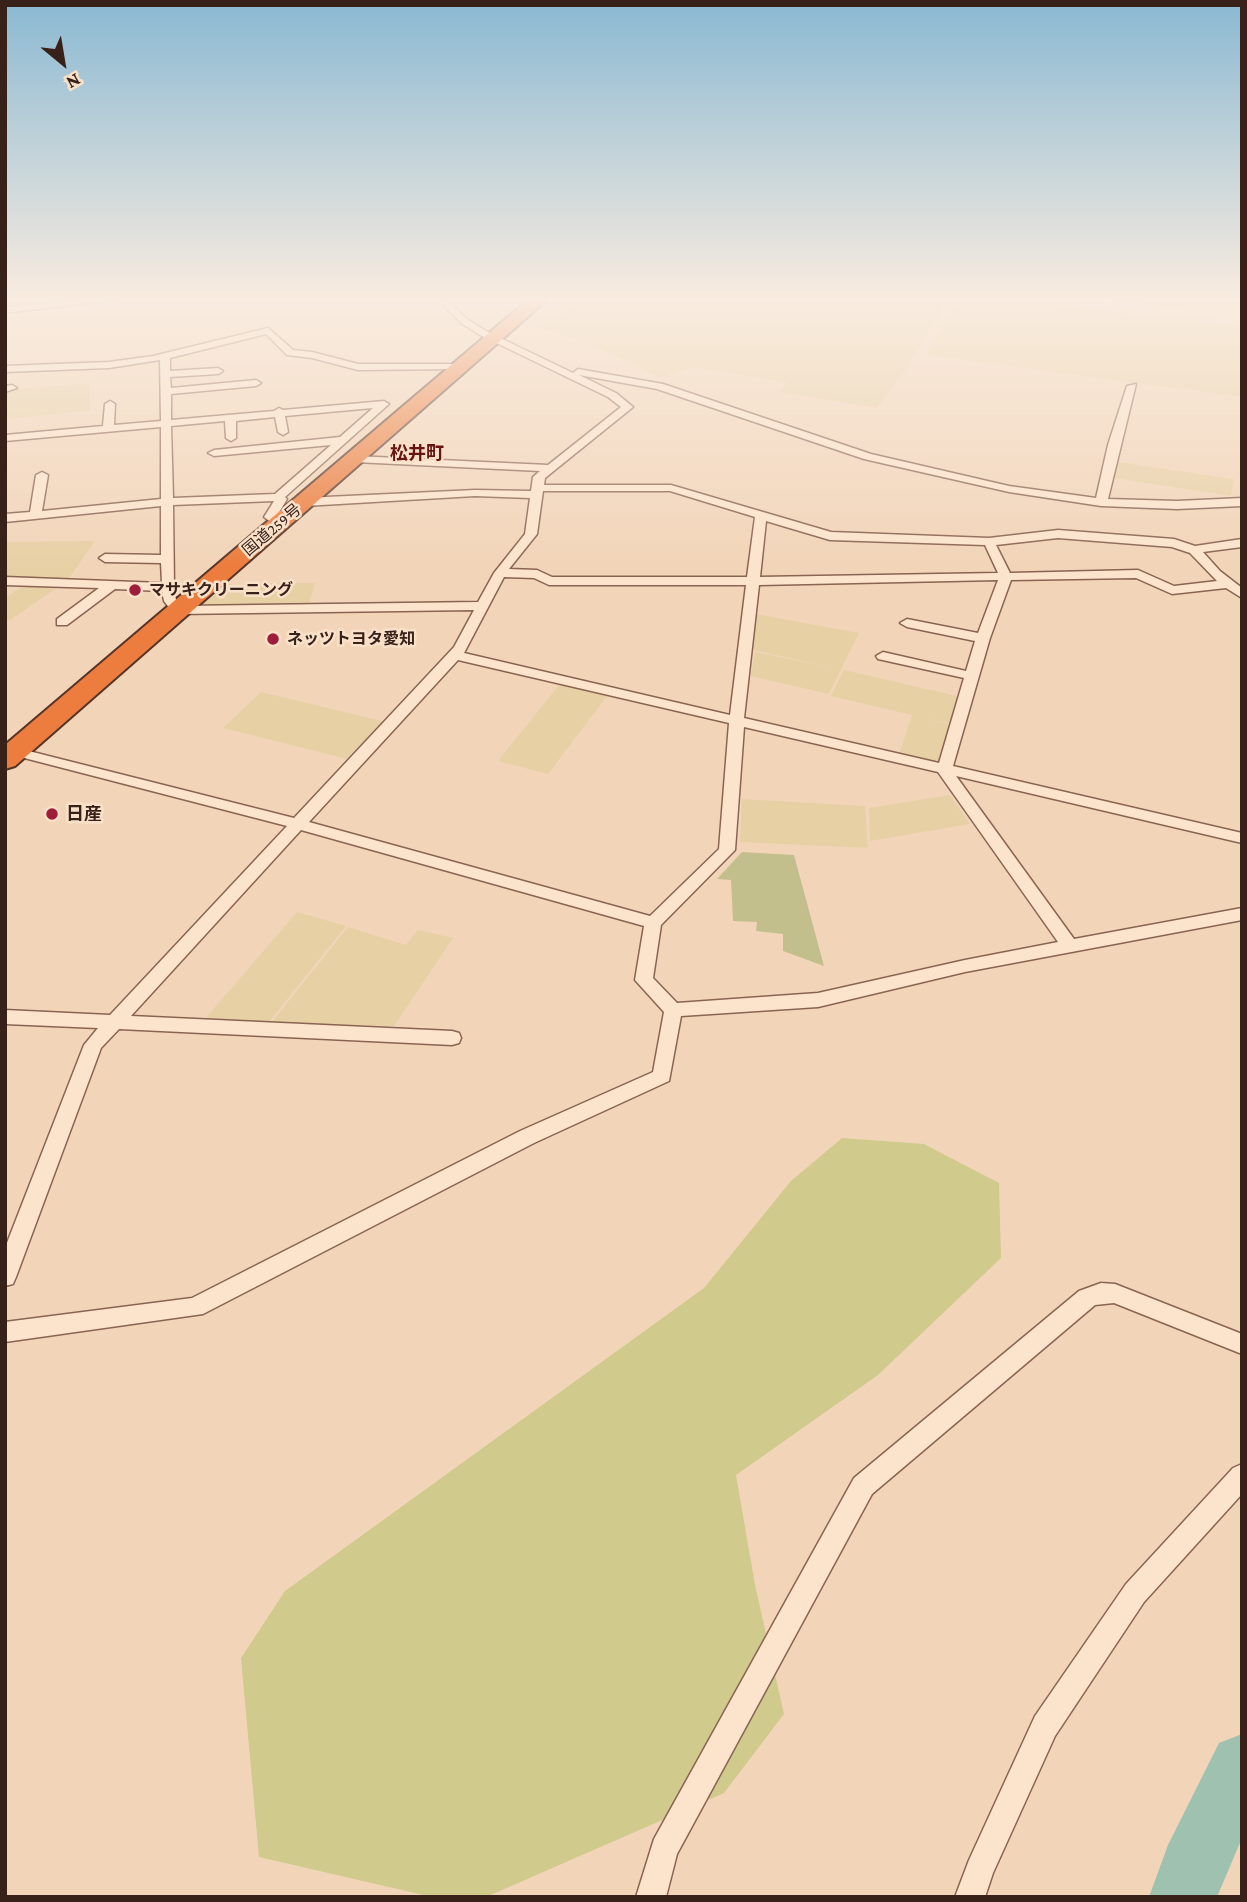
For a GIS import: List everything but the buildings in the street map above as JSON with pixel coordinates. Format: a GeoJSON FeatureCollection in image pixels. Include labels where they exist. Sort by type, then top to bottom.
{"type":"FeatureCollection","features":[{"type":"Feature","properties":{"kind":"highway","name":"国道259号"},"geometry":{"type":"LineString","coordinates":[[9,753],[305,502],[350,449],[433,388]]}},
{"type":"Feature","properties":{"kind":"street"},"geometry":{"type":"LineString","coordinates":[[166,388],[168,587],[170,601],[178,610],[481,606]]}},
{"type":"Feature","properties":{"kind":"street"},"geometry":{"type":"LineString","coordinates":[[166,391],[202,388]]}},
{"type":"Feature","properties":{"kind":"street"},"geometry":{"type":"LineString","coordinates":[[5,1277],[93,1045],[455,655],[500,573],[531,534],[539,477],[628,407],[597,388]]}},
{"type":"Feature","properties":{"kind":"street"},"geometry":{"type":"LineString","coordinates":[[664,388],[868,457],[1009,489],[1101,502],[1177,505],[1242,502]]}},
{"type":"Feature","properties":{"kind":"street"},"geometry":{"type":"LineString","coordinates":[[1101,502],[1113,445],[1131,388]]}},
{"type":"Feature","properties":{"kind":"street"},"geometry":{"type":"LineString","coordinates":[[108,428],[110,404]]}},
{"type":"Feature","properties":{"kind":"street"},"geometry":{"type":"LineString","coordinates":[[5,438],[279,411],[384,404],[350,449],[241,461]]}},
{"type":"Feature","properties":{"kind":"street"},"geometry":{"type":"LineString","coordinates":[[279,411],[283,432]]}},
{"type":"Feature","properties":{"kind":"street"},"geometry":{"type":"LineString","coordinates":[[230,416],[230,438]]}},
{"type":"Feature","properties":{"kind":"street"},"geometry":{"type":"LineString","coordinates":[[214,453],[350,449],[550,468]]}},
{"type":"Feature","properties":{"kind":"street"},"geometry":{"type":"LineString","coordinates":[[5,518],[166,502],[278,497],[320,458],[330,453]]}},
{"type":"Feature","properties":{"kind":"street"},"geometry":{"type":"LineString","coordinates":[[35,515],[42,475]]}},
{"type":"Feature","properties":{"kind":"street"},"geometry":{"type":"LineString","coordinates":[[305,502],[475,493],[671,488],[830,536],[989,542],[1058,534],[1174,543],[1194,550],[1226,584],[1242,594]]}},
{"type":"Feature","properties":{"kind":"street"},"geometry":{"type":"LineString","coordinates":[[278,497],[281,499],[270,517],[280,523]]}},
{"type":"Feature","properties":{"kind":"street"},"geometry":{"type":"LineString","coordinates":[[761,515],[737,720],[727,850],[653,923],[644,980],[673,1010],[818,1000],[965,966],[1241,909]]}},
{"type":"Feature","properties":{"kind":"street"},"geometry":{"type":"LineString","coordinates":[[944,770],[983,639],[1006,577],[989,542]]}},
{"type":"Feature","properties":{"kind":"street"},"geometry":{"type":"LineString","coordinates":[[1194,550],[1242,543]]}},
{"type":"Feature","properties":{"kind":"street"},"geometry":{"type":"LineString","coordinates":[[105,558],[167,559]]}},
{"type":"Feature","properties":{"kind":"street"},"geometry":{"type":"LineString","coordinates":[[500,573],[537,575],[549,581],[754,581],[1138,574],[1172,590],[1226,584]]}},
{"type":"Feature","properties":{"kind":"street"},"geometry":{"type":"LineString","coordinates":[[5,591],[11,582],[168,587]]}},
{"type":"Feature","properties":{"kind":"street"},"geometry":{"type":"LineString","coordinates":[[62,622],[112,585]]}},
{"type":"Feature","properties":{"kind":"street"},"geometry":{"type":"LineString","coordinates":[[908,623],[983,639]]}},
{"type":"Feature","properties":{"kind":"street"},"geometry":{"type":"LineString","coordinates":[[455,655],[1242,838]]}},
{"type":"Feature","properties":{"kind":"street"},"geometry":{"type":"LineString","coordinates":[[883,656],[972,676]]}},
{"type":"Feature","properties":{"kind":"street"},"geometry":{"type":"LineString","coordinates":[[9,753],[298,824],[653,923]]}},
{"type":"Feature","properties":{"kind":"street"},"geometry":{"type":"LineString","coordinates":[[944,770],[1070,946]]}},
{"type":"Feature","properties":{"kind":"street"},"geometry":{"type":"LineString","coordinates":[[5,1332],[195,1307],[527,1137],[662,1076],[673,1010]]}},
{"type":"Feature","properties":{"kind":"street"},"geometry":{"type":"LineString","coordinates":[[5,1017],[452,1038]]}},
{"type":"Feature","properties":{"kind":"street"},"geometry":{"type":"LineString","coordinates":[[651,1897],[664,1849],[863,1486],[1087,1298],[1101,1293],[1115,1294],[1242,1344]]}},
{"type":"Feature","properties":{"kind":"street"},"geometry":{"type":"LineString","coordinates":[[970,1897],[979,1870],[1045,1727],[1135,1592],[1242,1476]]}},
{"type":"Feature","properties":{"kind":"shaded area"},"geometry":{"type":"Polygon","coordinates":[[[90,388],[90,411],[5,419],[5,390],[90,388]]]}},
{"type":"Feature","properties":{"kind":"shaded area"},"geometry":{"type":"Polygon","coordinates":[[[783,388],[892,388],[877,408],[780,392],[783,388]]]}},
{"type":"Feature","properties":{"kind":"shaded area"},"geometry":{"type":"Polygon","coordinates":[[[1172,388],[1242,388],[1242,397],[1172,388]]]}},
{"type":"Feature","properties":{"kind":"shaded area"},"geometry":{"type":"Polygon","coordinates":[[[1118,462],[1234,479],[1231,496],[1114,478],[1118,462]]]}},
{"type":"Feature","properties":{"kind":"shaded area"},"geometry":{"type":"Polygon","coordinates":[[[95,541],[67,581],[5,580],[5,542],[95,541]]]}},
{"type":"Feature","properties":{"kind":"shaded area"},"geometry":{"type":"Polygon","coordinates":[[[261,583],[315,583],[309,604],[202,605],[229,584],[255,588],[261,583]]]}},
{"type":"Feature","properties":{"kind":"shaded area"},"geometry":{"type":"Polygon","coordinates":[[[23,586],[58,587],[10,620],[5,619],[5,598],[23,586]]]}},
{"type":"Feature","properties":{"kind":"shaded area"},"geometry":{"type":"Polygon","coordinates":[[[756,614],[859,633],[829,694],[751,676],[755,652],[834,668],[753,650],[756,614]]]}},
{"type":"Feature","properties":{"kind":"shaded area"},"geometry":{"type":"Polygon","coordinates":[[[844,670],[961,697],[953,724],[927,719],[953,725],[941,762],[936,764],[899,754],[912,715],[831,696],[844,670]]]}},
{"type":"Feature","properties":{"kind":"shaded area"},"geometry":{"type":"Polygon","coordinates":[[[559,685],[607,696],[548,774],[498,761],[559,685]]]}},
{"type":"Feature","properties":{"kind":"shaded area"},"geometry":{"type":"Polygon","coordinates":[[[261,692],[386,722],[351,760],[223,728],[261,692]]]}},
{"type":"Feature","properties":{"kind":"shaded area"},"geometry":{"type":"Polygon","coordinates":[[[950,795],[970,824],[870,841],[869,808],[950,795]]]}},
{"type":"Feature","properties":{"kind":"shaded area"},"geometry":{"type":"Polygon","coordinates":[[[742,799],[865,806],[868,848],[740,842],[742,799]]]}},
{"type":"Feature","properties":{"kind":"shaded area"},"geometry":{"type":"Polygon","coordinates":[[[742,852],[794,855],[824,966],[783,951],[783,934],[756,931],[757,922],[733,921],[731,880],[717,879],[742,852]]]}},
{"type":"Feature","properties":{"kind":"shaded area"},"geometry":{"type":"Polygon","coordinates":[[[297,912],[346,926],[269,1022],[204,1020],[297,912]]]}},
{"type":"Feature","properties":{"kind":"shaded area"},"geometry":{"type":"Polygon","coordinates":[[[348,927],[406,945],[418,930],[453,938],[394,1026],[271,1023],[348,927]]]}},
{"type":"Feature","properties":{"kind":"shaded area"},"geometry":{"type":"Polygon","coordinates":[[[842,1138],[924,1144],[999,1183],[1001,1258],[878,1375],[736,1475],[755,1585],[784,1714],[724,1793],[486,1897],[432,1897],[259,1857],[241,1658],[285,1591],[704,1288],[791,1181],[842,1138]]]}},
{"type":"Feature","properties":{"kind":"waterway"},"geometry":{"type":"LineString","coordinates":[[1183,1897],[1192,1869],[1242,1766]]}},
{"type":"Feature","properties":{"kind":"place","name":"マサキクリーニング"},"geometry":{"type":"Point","coordinates":[135,590]}},
{"type":"Feature","properties":{"kind":"place","name":"ネッツトヨタ愛知"},"geometry":{"type":"Point","coordinates":[273,639]}},
{"type":"Feature","properties":{"kind":"place","name":"日産"},"geometry":{"type":"Point","coordinates":[52,814]}},
{"type":"Feature","properties":{"kind":"district","name":"松井町"},"geometry":{"type":"Point","coordinates":[417,453]}}]}
